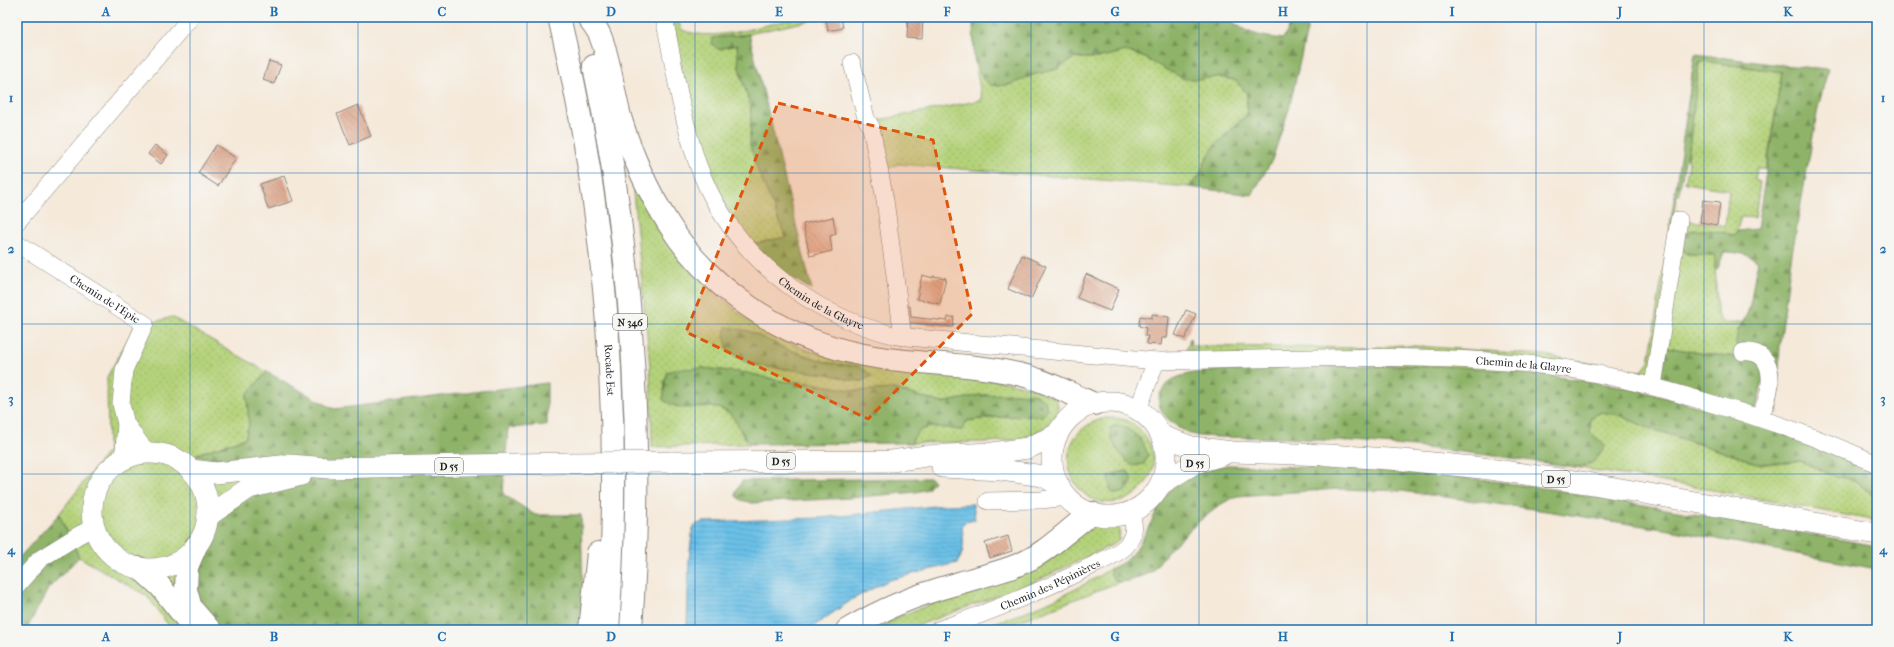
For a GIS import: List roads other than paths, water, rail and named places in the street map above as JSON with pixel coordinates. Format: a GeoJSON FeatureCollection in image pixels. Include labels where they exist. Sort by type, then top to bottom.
{"type":"FeatureCollection","features":[{"type":"Feature","properties":{"kind":"highway","name":"Rocade Est"},"geometry":{"type":"LineString","coordinates":[[559,17],[583,134],[596,223],[605,303],[612,430],[612,534],[608,630]]}},
{"type":"Feature","properties":{"kind":"highway","name":"N 346"},"geometry":{"type":"LineString","coordinates":[[583,17],[606,129],[629,300],[633,370],[636,495],[631,630]]}},
{"type":"Feature","properties":{"kind":"highway"},"geometry":{"type":"LineString","coordinates":[[588,17],[601,36],[621,120],[650,193],[686,249],[707,272],[732,294],[777,323],[808,338],[840,350],[874,357],[996,370],[1023,375],[1094,404]]}},
{"type":"Feature","properties":{"kind":"highway"},"geometry":{"type":"LineString","coordinates":[[847,630],[919,596],[1021,564],[1044,550],[1073,526],[1092,513]]}},
{"type":"Feature","properties":{"kind":"highway"},"geometry":{"type":"LineString","coordinates":[[590,630],[598,554],[612,534]]}},
{"type":"Feature","properties":{"kind":"highway"},"geometry":{"type":"LineString","coordinates":[[196,546],[187,567],[187,595],[191,608],[210,630]]}},
{"type":"Feature","properties":{"kind":"highway"},"geometry":{"type":"LineString","coordinates":[[140,568],[160,586],[195,630]]}},
{"type":"Feature","properties":{"kind":"main road"},"geometry":{"type":"LineString","coordinates":[[1109,402],[1124,404],[1138,410],[1152,421],[1162,436],[1166,452],[1166,468],[1161,484],[1153,495],[1142,505],[1130,512],[1105,516],[1092,513],[1079,507],[1063,491],[1053,468],[1053,450],[1058,434],[1067,420],[1080,410],[1094,404],[1109,402]]}},
{"type":"Feature","properties":{"kind":"main road","name":"D 55"},"geometry":{"type":"LineString","coordinates":[[191,470],[216,473],[290,465],[328,468],[569,463],[892,461],[926,456],[993,453],[1028,448],[1058,434]]}},
{"type":"Feature","properties":{"kind":"main road","name":"D 55"},"geometry":{"type":"LineString","coordinates":[[1162,436],[1192,447],[1232,452],[1329,455],[1403,460],[1482,468],[1587,483],[1877,534]]}},
{"type":"Feature","properties":{"kind":"main road","name":"D 55"},"geometry":{"type":"LineString","coordinates":[[1161,484],[1195,463],[1232,452]]}},
{"type":"Feature","properties":{"kind":"main road"},"geometry":{"type":"LineString","coordinates":[[150,454],[165,455],[179,461],[191,470],[201,484],[207,499],[208,516],[204,532],[196,546],[185,558],[171,565],[156,569],[140,568],[124,563],[111,554],[101,542],[94,527],[92,509],[96,491],[105,475],[118,463],[134,456],[150,454]]}},
{"type":"Feature","properties":{"kind":"main road","name":"D 55"},"geometry":{"type":"LineString","coordinates":[[892,461],[928,467],[1001,470],[1043,476],[1063,491]]}},
{"type":"Feature","properties":{"kind":"main road","name":"D 55"},"geometry":{"type":"LineString","coordinates":[[208,516],[249,488],[328,468]]}},
{"type":"Feature","properties":{"kind":"street"},"geometry":{"type":"LineString","coordinates":[[17,222],[191,17]]}},
{"type":"Feature","properties":{"kind":"street","name":"Chemin de la Glayre"},"geometry":{"type":"LineString","coordinates":[[664,17],[686,121],[697,162],[717,206],[736,235],[769,270],[807,298],[824,308],[861,325],[903,337],[1156,361],[1374,358],[1451,360],[1548,366],[1653,386],[1758,417],[1800,431],[1877,464]]}},
{"type":"Feature","properties":{"kind":"street"},"geometry":{"type":"LineString","coordinates":[[852,63],[866,118],[871,127],[885,200],[903,337]]}},
{"type":"Feature","properties":{"kind":"street"},"geometry":{"type":"LineString","coordinates":[[1653,386],[1679,220]]}},
{"type":"Feature","properties":{"kind":"street","name":"Chemin de l'Epie"},"geometry":{"type":"LineString","coordinates":[[17,243],[145,324],[124,370],[122,404],[126,424],[124,451],[118,463]]}},
{"type":"Feature","properties":{"kind":"street"},"geometry":{"type":"LineString","coordinates":[[1743,352],[1752,351],[1758,353],[1765,359],[1768,368],[1770,380],[1768,397],[1764,408],[1758,417]]}},
{"type":"Feature","properties":{"kind":"street"},"geometry":{"type":"LineString","coordinates":[[1138,410],[1156,361]]}},
{"type":"Feature","properties":{"kind":"street","name":"Chemin de l'Epie"},"geometry":{"type":"LineString","coordinates":[[126,424],[142,446],[150,454]]}},
{"type":"Feature","properties":{"kind":"street"},"geometry":{"type":"LineString","coordinates":[[988,501],[1041,500],[1063,491]]}},
{"type":"Feature","properties":{"kind":"street","name":"Chemin des Pépinières"},"geometry":{"type":"LineString","coordinates":[[938,630],[1012,603],[1110,557],[1125,546],[1130,540],[1134,530],[1134,523],[1130,512]]}},
{"type":"Feature","properties":{"kind":"street"},"geometry":{"type":"LineString","coordinates":[[17,585],[40,559],[94,527]]}},
{"type":"Feature","properties":{"kind":"water"},"geometry":{"type":"Polygon","coordinates":[[[973,504],[975,520],[965,522],[962,525],[963,549],[957,563],[889,580],[853,599],[808,630],[687,630],[689,559],[693,527],[697,524],[704,522],[821,518],[945,505],[973,504]]]}}]}
